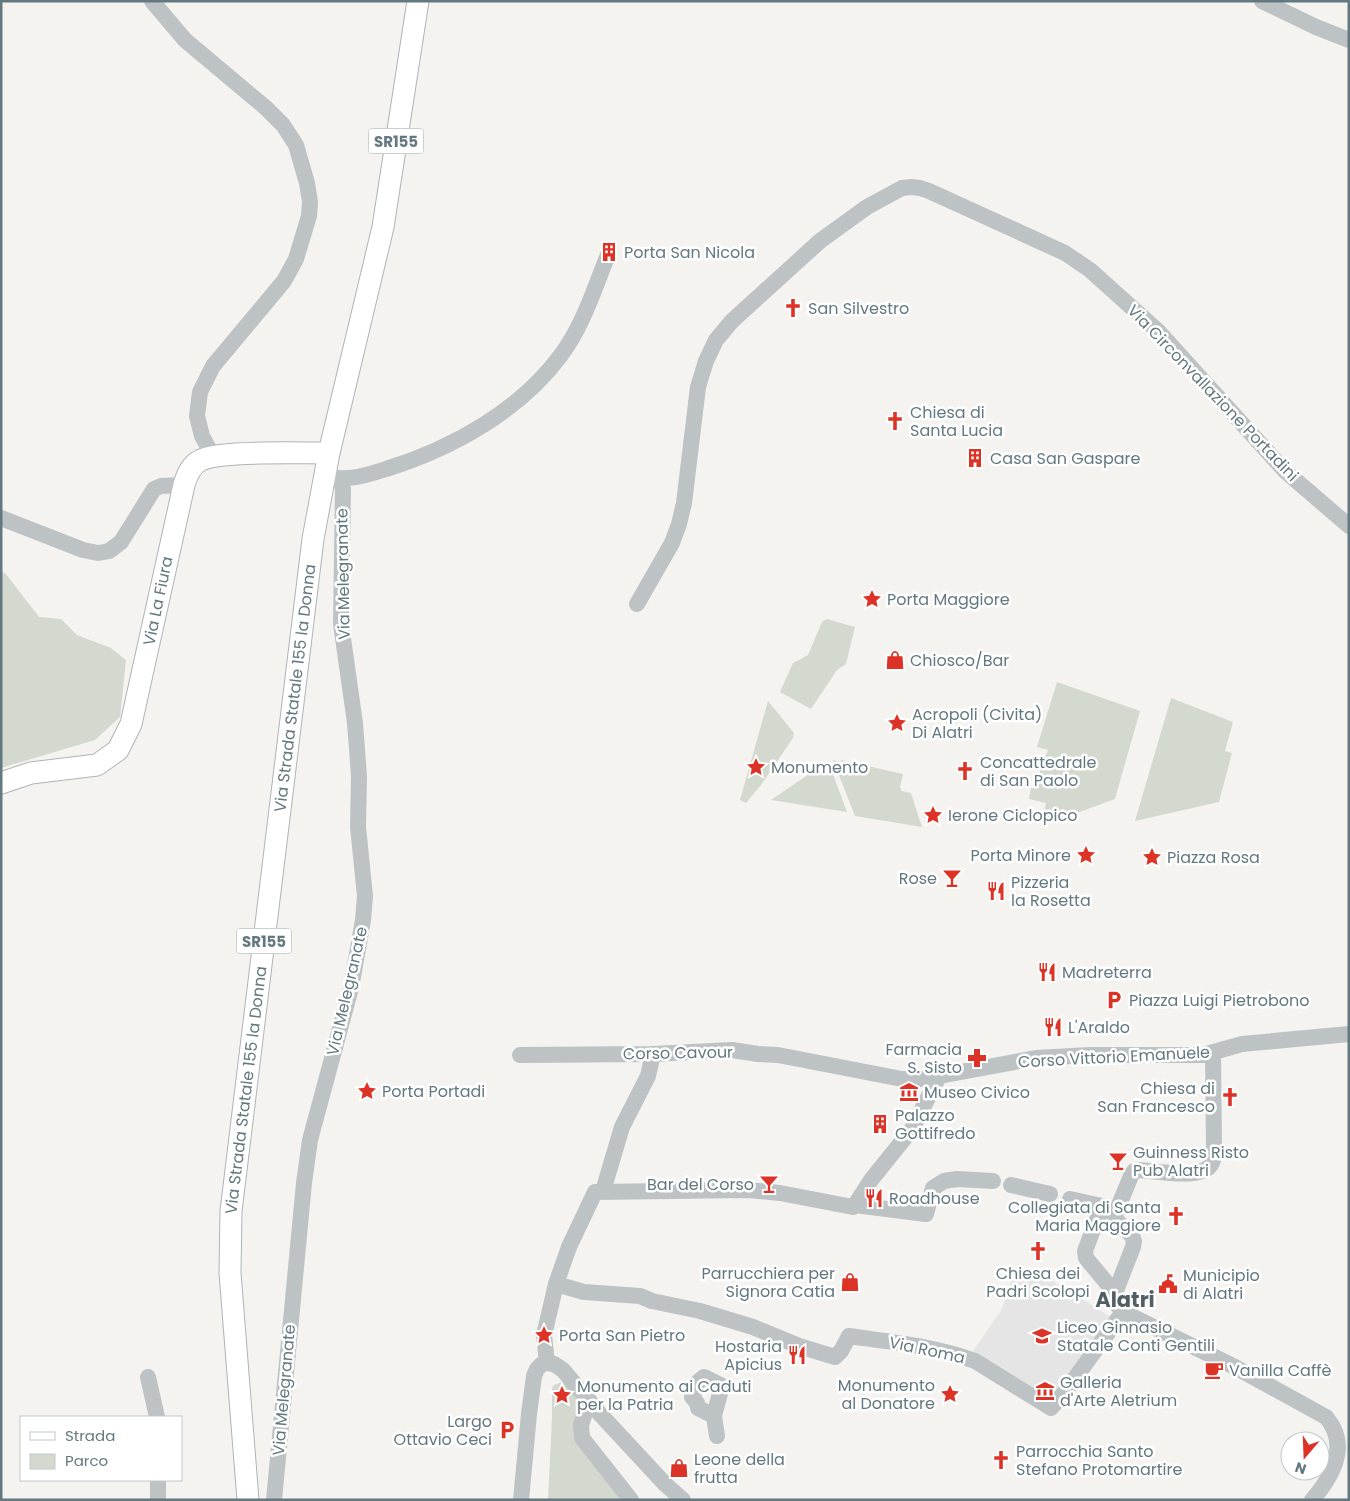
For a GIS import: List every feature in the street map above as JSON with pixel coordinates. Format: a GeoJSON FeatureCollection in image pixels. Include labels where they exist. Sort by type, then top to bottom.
{"type":"FeatureCollection","features":[{"type":"Feature","properties":{"kind":"main road","name":"Via Strada Statale 155 la Donna"},"geometry":{"type":"LineString","coordinates":[[248,1500],[230,1273],[231,1211],[313,539],[333,478],[330,453],[383,227],[418,1]]}},
{"type":"Feature","properties":{"kind":"main road","name":"Via La Fiura"},"geometry":{"type":"LineString","coordinates":[[1,783],[31,773],[97,765],[118,750],[131,724],[184,484],[187,475],[194,465],[213,456],[264,452],[330,453]]}},
{"type":"Feature","properties":{"kind":"street"},"geometry":{"type":"LineString","coordinates":[[152,1],[185,40],[283,124],[296,145],[307,183],[310,202],[309,216],[296,259],[284,281],[213,366],[200,392],[197,416],[202,436],[213,456]]}},
{"type":"Feature","properties":{"kind":"street"},"geometry":{"type":"LineString","coordinates":[[1262,1],[1316,27],[1349,40]]}},
{"type":"Feature","properties":{"kind":"street","name":"Via Circonvallazione Portadini"},"geometry":{"type":"LineString","coordinates":[[637,604],[672,543],[679,524],[684,503],[698,387],[706,361],[716,340],[732,321],[820,241],[867,207],[902,188],[911,187],[920,188],[1065,253],[1081,263],[1159,332],[1285,471],[1349,526]]}},
{"type":"Feature","properties":{"kind":"street"},"geometry":{"type":"LineString","coordinates":[[333,478],[375,472],[410,462],[446,446],[488,422],[516,401],[560,356],[574,336],[608,255]]}},
{"type":"Feature","properties":{"kind":"street","name":"Via Melegranate"},"geometry":{"type":"LineString","coordinates":[[274,1500],[304,1183],[310,1140],[351,988],[363,920],[365,896],[358,828],[359,776],[355,723],[341,624],[343,489],[333,478]]}},
{"type":"Feature","properties":{"kind":"street"},"geometry":{"type":"LineString","coordinates":[[1,518],[83,550],[98,553],[110,551],[121,542],[154,489],[161,486],[184,484]]}},
{"type":"Feature","properties":{"kind":"street","name":"Corso Vittorio Emanuele"},"geometry":{"type":"LineString","coordinates":[[940,1076],[1036,1058],[1130,1055],[1191,1056],[1213,1053],[1242,1044],[1349,1034]]}},
{"type":"Feature","properties":{"kind":"street","name":"Corso Cavour"},"geometry":{"type":"LineString","coordinates":[[520,1055],[653,1054],[732,1050],[788,1057],[927,1085],[940,1076]]}},
{"type":"Feature","properties":{"kind":"street"},"geometry":{"type":"LineString","coordinates":[[1114,1217],[1134,1171],[1193,1173],[1204,1171],[1212,1164],[1214,1148],[1213,1053]]}},
{"type":"Feature","properties":{"kind":"street"},"geometry":{"type":"LineString","coordinates":[[603,1191],[622,1127],[648,1076],[653,1054]]}},
{"type":"Feature","properties":{"kind":"street"},"geometry":{"type":"LineString","coordinates":[[855,1206],[871,1180],[912,1129],[927,1085]]}},
{"type":"Feature","properties":{"kind":"street"},"geometry":{"type":"LineString","coordinates":[[547,1363],[544,1334],[556,1284],[569,1247],[595,1192],[748,1190],[780,1193],[854,1206],[926,1214],[933,1188],[944,1181],[957,1178],[992,1181]]}},
{"type":"Feature","properties":{"kind":"street"},"geometry":{"type":"LineString","coordinates":[[1015,1186],[1050,1194]]}},
{"type":"Feature","properties":{"kind":"street"},"geometry":{"type":"LineString","coordinates":[[1070,1199],[1102,1206],[1132,1236],[1134,1241],[1133,1247],[1114,1293],[1115,1302],[1123,1312],[1227,1363],[1326,1417],[1331,1422],[1337,1434],[1339,1447],[1337,1459],[1332,1471],[1312,1500]]}},
{"type":"Feature","properties":{"kind":"street"},"geometry":{"type":"LineString","coordinates":[[1102,1206],[1085,1251],[1086,1258],[1114,1293]]}},
{"type":"Feature","properties":{"kind":"street","name":"Via Roma"},"geometry":{"type":"LineString","coordinates":[[556,1284],[584,1292],[640,1296],[652,1301],[700,1311],[753,1327],[799,1346],[835,1357],[841,1351],[849,1336],[903,1344],[965,1357],[975,1361],[1051,1408],[1065,1392],[1123,1312]]}},
{"type":"Feature","properties":{"kind":"street"},"geometry":{"type":"LineString","coordinates":[[521,1500],[528,1414],[534,1376],[537,1369],[542,1364],[547,1363],[554,1364],[563,1370],[665,1484],[683,1500]]}},
{"type":"Feature","properties":{"kind":"street"},"geometry":{"type":"LineString","coordinates":[[148,1377],[157,1416]]}},
{"type":"Feature","properties":{"kind":"street"},"geometry":{"type":"LineString","coordinates":[[589,1400],[581,1425],[582,1438],[631,1500]]}},
{"type":"Feature","properties":{"kind":"street"},"geometry":{"type":"LineString","coordinates":[[714,1416],[717,1436]]}},
{"type":"Feature","properties":{"kind":"street"},"geometry":{"type":"LineString","coordinates":[[158,1481],[158,1500]]}},
{"type":"Feature","properties":{"kind":"shaded area","name":"Liceo Ginnasio Statale Conti Gentili"},"geometry":{"type":"Polygon","coordinates":[[[1014,1269],[1048,1278],[1114,1319],[1050,1404],[971,1354],[1002,1309],[1014,1269]]]}},
{"type":"Feature","properties":{"kind":"green space"},"geometry":{"type":"Polygon","coordinates":[[[1,571],[6,574],[39,617],[61,619],[77,635],[111,648],[126,660],[120,717],[95,740],[1,768],[1,571]]]}},
{"type":"Feature","properties":{"kind":"green space"},"geometry":{"type":"Polygon","coordinates":[[[827,619],[855,627],[846,664],[837,670],[811,709],[780,692],[793,663],[808,655],[821,624],[827,619]]]}},
{"type":"Feature","properties":{"kind":"green space"},"geometry":{"type":"Polygon","coordinates":[[[1057,682],[1140,711],[1115,799],[1058,820],[1043,817],[1046,803],[1029,799],[1031,788],[1038,788],[1040,770],[1048,750],[1037,747],[1057,682]]]}},
{"type":"Feature","properties":{"kind":"green space"},"geometry":{"type":"Polygon","coordinates":[[[1171,698],[1233,722],[1225,751],[1232,753],[1219,802],[1135,821],[1171,698]]]}},
{"type":"Feature","properties":{"kind":"green space"},"geometry":{"type":"Polygon","coordinates":[[[768,701],[794,733],[793,738],[761,785],[746,803],[740,800],[768,701]]]}},
{"type":"Feature","properties":{"kind":"green space"},"geometry":{"type":"Polygon","coordinates":[[[833,760],[840,762],[841,771],[841,760],[903,774],[900,787],[902,791],[911,793],[922,827],[855,816],[833,760]]]}},
{"type":"Feature","properties":{"kind":"green space"},"geometry":{"type":"Polygon","coordinates":[[[828,761],[847,812],[771,800],[828,761]]]}},
{"type":"Feature","properties":{"kind":"green space"},"geometry":{"type":"Polygon","coordinates":[[[562,1382],[566,1383],[579,1398],[587,1440],[639,1500],[548,1499],[552,1388],[554,1385],[562,1382]]]}},
{"type":"Feature","properties":{"kind":"place","name":"Porta San Nicola"},"geometry":{"type":"Point","coordinates":[609,252]}},
{"type":"Feature","properties":{"kind":"place","name":"San Silvestro"},"geometry":{"type":"Point","coordinates":[793,308]}},
{"type":"Feature","properties":{"kind":"place","name":"Chiesa di Santa Lucia"},"geometry":{"type":"Point","coordinates":[895,421]}},
{"type":"Feature","properties":{"kind":"place","name":"Casa San Gaspare"},"geometry":{"type":"Point","coordinates":[975,458]}},
{"type":"Feature","properties":{"kind":"place","name":"Porta Maggiore"},"geometry":{"type":"Point","coordinates":[872,599]}},
{"type":"Feature","properties":{"kind":"place","name":"Chiosco/Bar"},"geometry":{"type":"Point","coordinates":[895,660]}},
{"type":"Feature","properties":{"kind":"place","name":"Acropoli (Civita) Di Alatri"},"geometry":{"type":"Point","coordinates":[897,723]}},
{"type":"Feature","properties":{"kind":"place","name":"Monumento"},"geometry":{"type":"Point","coordinates":[756,767]}},
{"type":"Feature","properties":{"kind":"place","name":"Concattedrale di San Paolo"},"geometry":{"type":"Point","coordinates":[965,771]}},
{"type":"Feature","properties":{"kind":"place","name":"Ierone Ciclopico"},"geometry":{"type":"Point","coordinates":[933,815]}},
{"type":"Feature","properties":{"kind":"place","name":"Porta Minore"},"geometry":{"type":"Point","coordinates":[1086,855]}},
{"type":"Feature","properties":{"kind":"place","name":"Piazza Rosa"},"geometry":{"type":"Point","coordinates":[1152,857]}},
{"type":"Feature","properties":{"kind":"place","name":"Rose"},"geometry":{"type":"Point","coordinates":[952,878]}},
{"type":"Feature","properties":{"kind":"place","name":"Pizzeria la Rosetta"},"geometry":{"type":"Point","coordinates":[996,891]}},
{"type":"Feature","properties":{"kind":"place","name":"Madreterra"},"geometry":{"type":"Point","coordinates":[1047,972]}},
{"type":"Feature","properties":{"kind":"place","name":"Piazza Luigi Pietrobono"},"geometry":{"type":"Point","coordinates":[1114,1000]}},
{"type":"Feature","properties":{"kind":"place","name":"L'Araldo"},"geometry":{"type":"Point","coordinates":[1053,1027]}},
{"type":"Feature","properties":{"kind":"place","name":"Farmacia S. Sisto"},"geometry":{"type":"Point","coordinates":[977,1058]}},
{"type":"Feature","properties":{"kind":"place","name":"Porta Portadi"},"geometry":{"type":"Point","coordinates":[367,1091]}},
{"type":"Feature","properties":{"kind":"place","name":"Museo Civico"},"geometry":{"type":"Point","coordinates":[909,1092]}},
{"type":"Feature","properties":{"kind":"place","name":"Chiesa di San Francesco"},"geometry":{"type":"Point","coordinates":[1230,1097]}},
{"type":"Feature","properties":{"kind":"place","name":"Palazzo Gottifredo"},"geometry":{"type":"Point","coordinates":[880,1124]}},
{"type":"Feature","properties":{"kind":"place","name":"Guinness Risto Pub Alatri"},"geometry":{"type":"Point","coordinates":[1118,1161]}},
{"type":"Feature","properties":{"kind":"place","name":"Bar del Corso"},"geometry":{"type":"Point","coordinates":[769,1184]}},
{"type":"Feature","properties":{"kind":"place","name":"Roadhouse"},"geometry":{"type":"Point","coordinates":[874,1198]}},
{"type":"Feature","properties":{"kind":"place","name":"Collegiata di Santa Maria Maggiore"},"geometry":{"type":"Point","coordinates":[1176,1216]}},
{"type":"Feature","properties":{"kind":"place","name":"Chiesa dei Padri Scolopi"},"geometry":{"type":"Point","coordinates":[1038,1251]}},
{"type":"Feature","properties":{"kind":"place","name":"Parrucchiera per Signora Catia"},"geometry":{"type":"Point","coordinates":[850,1282]}},
{"type":"Feature","properties":{"kind":"place","name":"Municipio di Alatri"},"geometry":{"type":"Point","coordinates":[1168,1284]}},
{"type":"Feature","properties":{"kind":"place","name":"Porta San Pietro"},"geometry":{"type":"Point","coordinates":[544,1335]}},
{"type":"Feature","properties":{"kind":"place","name":"Liceo Ginnasio Statale Conti Gentili"},"geometry":{"type":"Point","coordinates":[1042,1336]}},
{"type":"Feature","properties":{"kind":"place","name":"Hostaria Apicius"},"geometry":{"type":"Point","coordinates":[797,1355]}},
{"type":"Feature","properties":{"kind":"place","name":"Vanilla Caffè"},"geometry":{"type":"Point","coordinates":[1214,1370]}},
{"type":"Feature","properties":{"kind":"place","name":"Galleria d'Arte Aletrium"},"geometry":{"type":"Point","coordinates":[1045,1391]}},
{"type":"Feature","properties":{"kind":"place","name":"Monumento al Donatore"},"geometry":{"type":"Point","coordinates":[950,1394]}},
{"type":"Feature","properties":{"kind":"place","name":"Monumento ai Caduti per la Patria"},"geometry":{"type":"Point","coordinates":[562,1395]}},
{"type":"Feature","properties":{"kind":"place","name":"Largo Ottavio Ceci"},"geometry":{"type":"Point","coordinates":[507,1430]}},
{"type":"Feature","properties":{"kind":"place","name":"Parrocchia Santo Stefano Protomartire"},"geometry":{"type":"Point","coordinates":[1001,1460]}},
{"type":"Feature","properties":{"kind":"place","name":"Leone della frutta"},"geometry":{"type":"Point","coordinates":[679,1468]}},
{"type":"Feature","properties":{"kind":"district","name":"Alatri"},"geometry":{"type":"Point","coordinates":[1125,1299]}}]}
